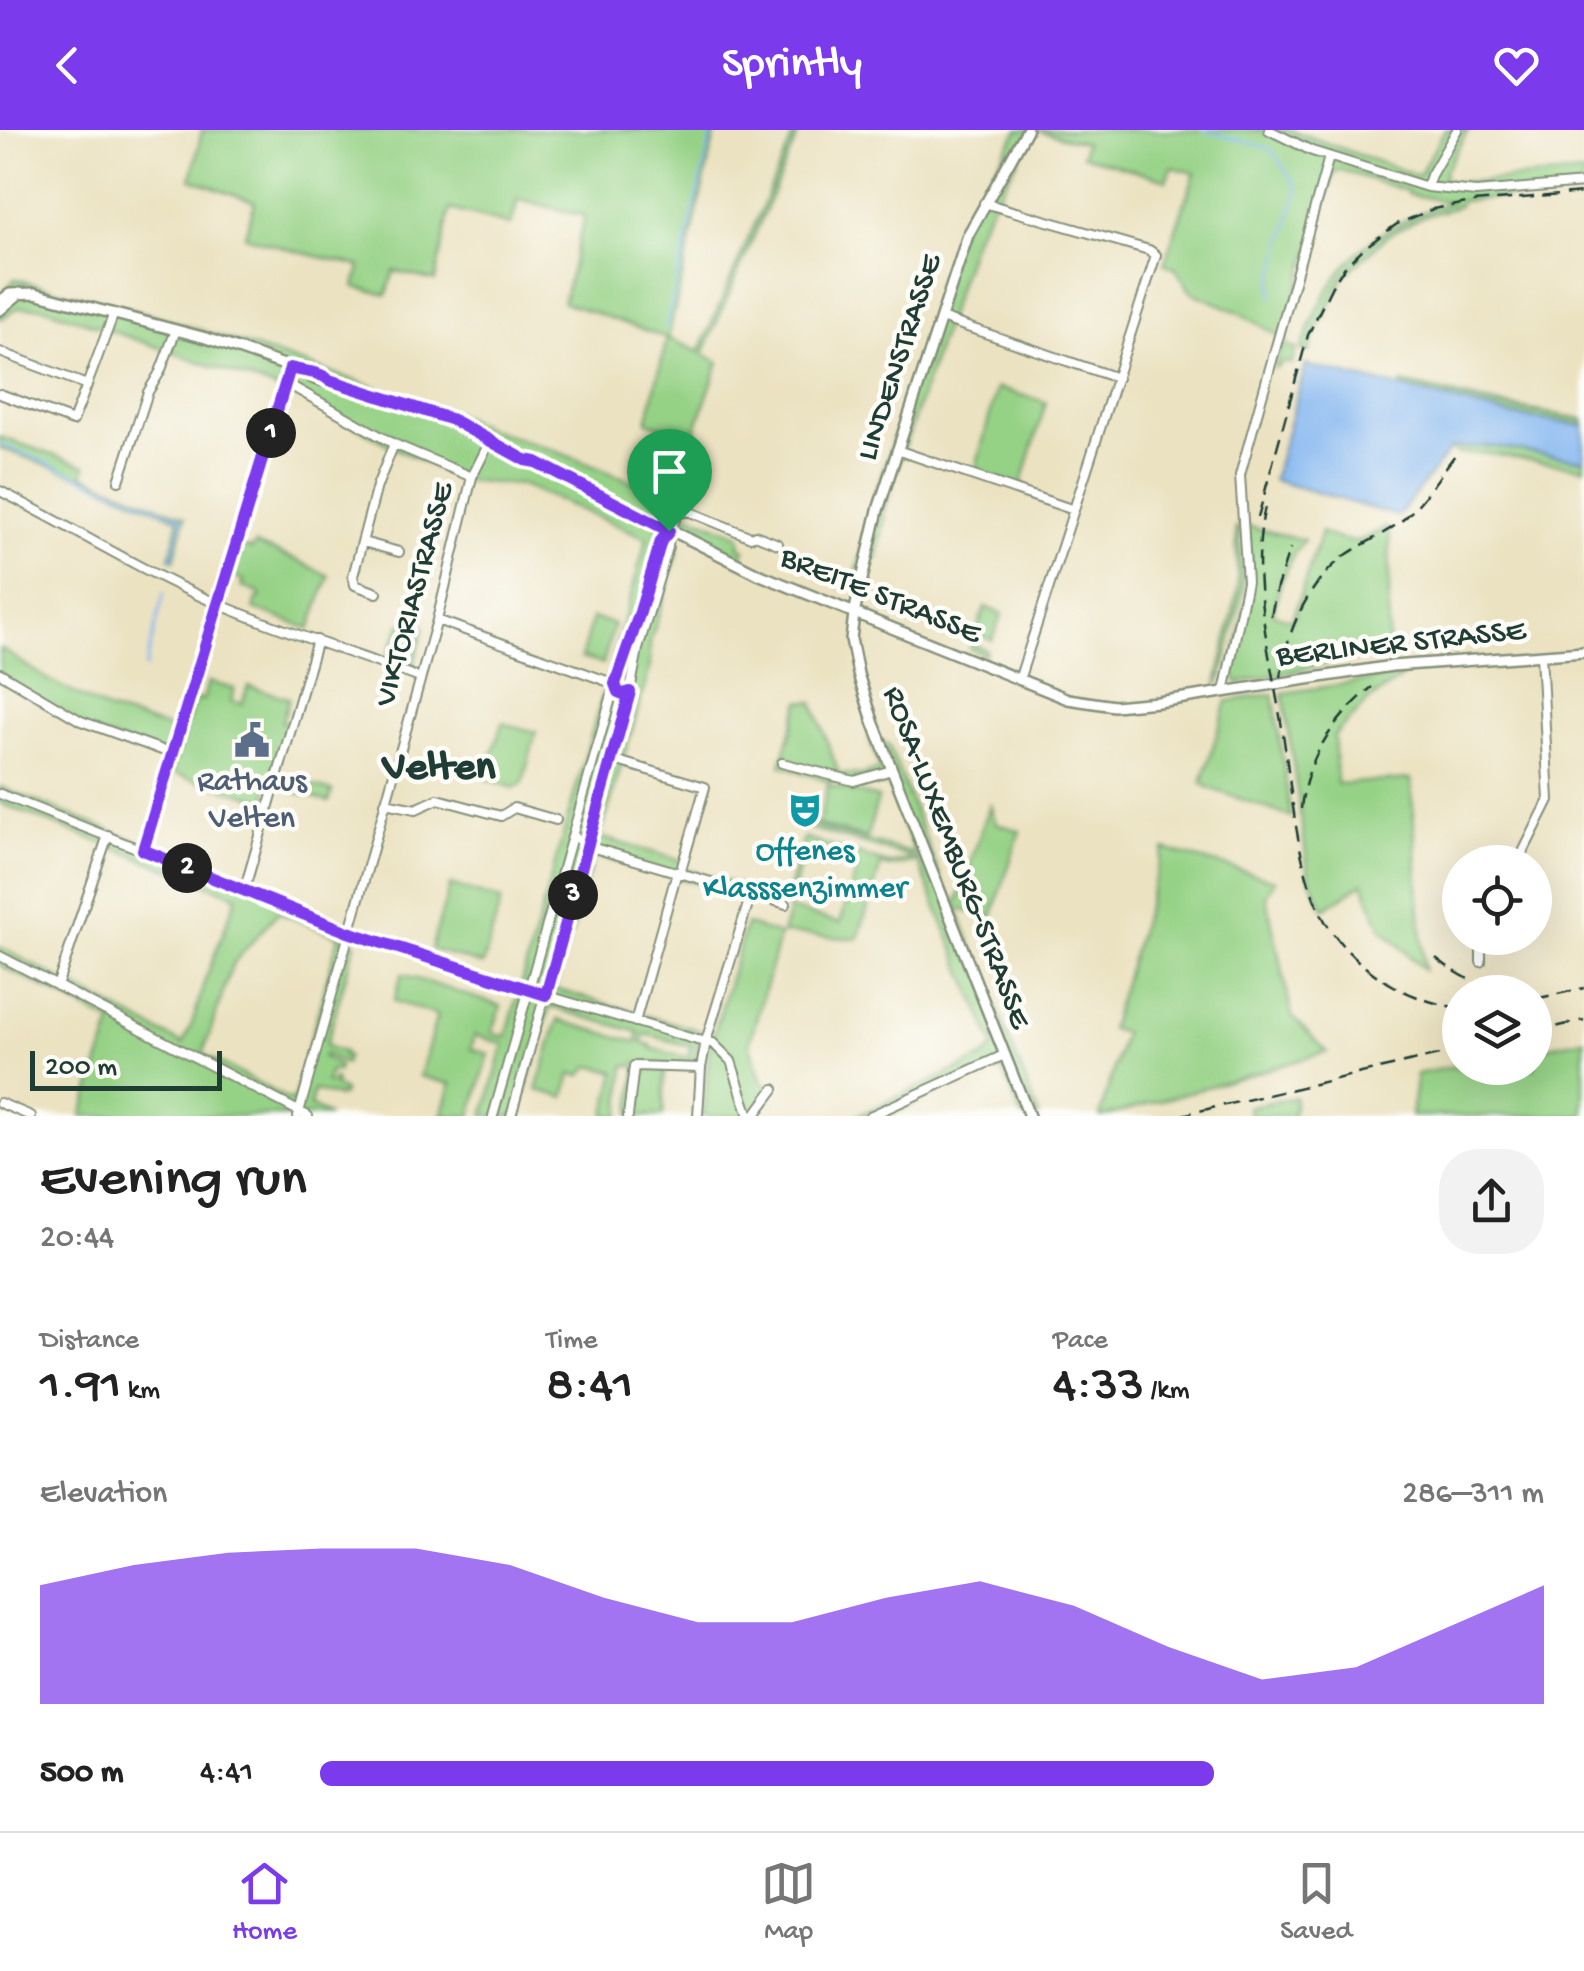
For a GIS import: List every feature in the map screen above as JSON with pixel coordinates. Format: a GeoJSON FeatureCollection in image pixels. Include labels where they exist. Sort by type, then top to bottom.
{"type":"FeatureCollection","features":[{"type":"Feature","properties":{"kind":"main road","name":"LINDENSTRASSE"},"geometry":{"type":"LineString","coordinates":[[854,614],[878,510],[968,235],[1027,130]]}},
{"type":"Feature","properties":{"kind":"main road","name":"BREITE STRASSE"},"geometry":{"type":"LineString","coordinates":[[20,294],[34,292],[176,330],[307,373],[310,378],[329,380],[462,424],[525,460],[536,462],[749,570],[1068,700],[1114,706],[1224,692]]}},
{"type":"Feature","properties":{"kind":"main road"},"geometry":{"type":"LineString","coordinates":[[0,302],[10,294],[20,294]]}},
{"type":"Feature","properties":{"kind":"main road"},"geometry":{"type":"LineString","coordinates":[[0,310],[20,294]]}},
{"type":"Feature","properties":{"kind":"main road","name":"ROSA-LUXEMBURG-STRASSE"},"geometry":{"type":"LineString","coordinates":[[854,614],[851,639],[858,674],[1029,1116]]}},
{"type":"Feature","properties":{"kind":"main road","name":"BERLINER STRASSE"},"geometry":{"type":"LineString","coordinates":[[1224,692],[1392,666],[1584,652]]}},
{"type":"Feature","properties":{"kind":"street"},"geometry":{"type":"LineString","coordinates":[[1269,130],[1299,146],[1427,187],[1476,192],[1584,183]]}},
{"type":"Feature","properties":{"kind":"street"},"geometry":{"type":"LineString","coordinates":[[1427,187],[1457,130]]}},
{"type":"Feature","properties":{"kind":"street"},"geometry":{"type":"LineString","coordinates":[[1224,692],[1247,582],[1240,475],[1330,156]]}},
{"type":"Feature","properties":{"kind":"street"},"geometry":{"type":"LineString","coordinates":[[984,203],[1156,255],[1019,680]]}},
{"type":"Feature","properties":{"kind":"street"},"geometry":{"type":"LineString","coordinates":[[0,394],[73,421],[114,313]]}},
{"type":"Feature","properties":{"kind":"street"},"geometry":{"type":"LineString","coordinates":[[940,318],[1117,378]]}},
{"type":"Feature","properties":{"kind":"street"},"geometry":{"type":"LineString","coordinates":[[119,481],[148,392],[176,330]]}},
{"type":"Feature","properties":{"kind":"street"},"geometry":{"type":"LineString","coordinates":[[0,352],[87,385]]}},
{"type":"Feature","properties":{"kind":"street"},"geometry":{"type":"LineString","coordinates":[[143,850],[290,368]]}},
{"type":"Feature","properties":{"kind":"street"},"geometry":{"type":"LineString","coordinates":[[286,384],[394,444],[472,478]]}},
{"type":"Feature","properties":{"kind":"street","name":"VIKTORIASTRASSE"},"geometry":{"type":"LineString","coordinates":[[302,1115],[472,478],[491,439]]}},
{"type":"Feature","properties":{"kind":"street"},"geometry":{"type":"LineString","coordinates":[[378,593],[353,581],[378,486],[394,444]]}},
{"type":"Feature","properties":{"kind":"street"},"geometry":{"type":"LineString","coordinates":[[897,450],[1074,510]]}},
{"type":"Feature","properties":{"kind":"street"},"geometry":{"type":"LineString","coordinates":[[0,492],[219,604],[420,678]]}},
{"type":"Feature","properties":{"kind":"street"},"geometry":{"type":"LineString","coordinates":[[494,1116],[615,684],[661,541],[678,514],[688,511],[778,544]]}},
{"type":"Feature","properties":{"kind":"street"},"geometry":{"type":"LineString","coordinates":[[511,1116],[631,689],[669,531]]}},
{"type":"Feature","properties":{"kind":"street"},"geometry":{"type":"LineString","coordinates":[[363,542],[399,552]]}},
{"type":"Feature","properties":{"kind":"street"},"geometry":{"type":"LineString","coordinates":[[437,620],[615,684],[623,694],[631,689]]}},
{"type":"Feature","properties":{"kind":"street"},"geometry":{"type":"LineString","coordinates":[[244,891],[317,640]]}},
{"type":"Feature","properties":{"kind":"street"},"geometry":{"type":"LineString","coordinates":[[1526,845],[1548,800],[1541,655]]}},
{"type":"Feature","properties":{"kind":"street"},"geometry":{"type":"LineString","coordinates":[[0,673],[81,720],[173,754]]}},
{"type":"Feature","properties":{"kind":"street"},"geometry":{"type":"LineString","coordinates":[[611,759],[705,786],[635,1022]]}},
{"type":"Feature","properties":{"kind":"street"},"geometry":{"type":"LineString","coordinates":[[782,762],[854,782],[892,770]]}},
{"type":"Feature","properties":{"kind":"street"},"geometry":{"type":"LineString","coordinates":[[0,794],[348,932],[713,1043],[730,1062],[751,1116],[774,1089]]}},
{"type":"Feature","properties":{"kind":"street"},"geometry":{"type":"LineString","coordinates":[[385,803],[416,809],[438,799],[500,816],[514,808],[553,819]]}},
{"type":"Feature","properties":{"kind":"street"},"geometry":{"type":"LineString","coordinates":[[573,834],[580,831],[594,848],[786,904]]}},
{"type":"Feature","properties":{"kind":"street"},"geometry":{"type":"LineString","coordinates":[[57,986],[108,835]]}},
{"type":"Feature","properties":{"kind":"street"},"geometry":{"type":"LineString","coordinates":[[698,1116],[706,1041],[751,894]]}},
{"type":"Feature","properties":{"kind":"street"},"geometry":{"type":"LineString","coordinates":[[1481,955],[1481,962]]}},
{"type":"Feature","properties":{"kind":"street"},"geometry":{"type":"LineString","coordinates":[[0,956],[302,1115]]}},
{"type":"Feature","properties":{"kind":"street"},"geometry":{"type":"LineString","coordinates":[[870,1116],[1004,1055]]}},
{"type":"Feature","properties":{"kind":"street"},"geometry":{"type":"LineString","coordinates":[[628,1116],[634,1066],[701,1068]]}},
{"type":"Feature","properties":{"kind":"street"},"geometry":{"type":"LineString","coordinates":[[0,1103],[31,1116]]}},
{"type":"Feature","properties":{"kind":"green space"},"geometry":{"type":"Polygon","coordinates":[[[200,130],[716,130],[668,338],[699,352],[795,132],[800,130],[703,354],[719,362],[693,437],[647,422],[667,338],[563,302],[585,216],[518,199],[511,225],[450,209],[435,281],[394,271],[387,295],[355,287],[360,266],[245,236],[255,202],[191,179],[200,130]]]}},
{"type":"Feature","properties":{"kind":"green space"},"geometry":{"type":"Polygon","coordinates":[[[1018,130],[1035,130],[975,235],[882,515],[885,517],[877,558],[857,571],[871,509],[960,227],[1018,130]]]}},
{"type":"Feature","properties":{"kind":"green space"},"geometry":{"type":"Polygon","coordinates":[[[1035,130],[1290,130],[1415,175],[1420,173],[1445,130],[1468,130],[1444,173],[1445,180],[1455,183],[1584,173],[1584,191],[1460,201],[1459,206],[1422,217],[1388,235],[1344,276],[1309,352],[1301,350],[1313,321],[1339,274],[1355,255],[1395,225],[1450,202],[1408,194],[1341,170],[1334,174],[1283,338],[1288,347],[1296,349],[1292,364],[1285,362],[1275,368],[1282,338],[1238,312],[1191,292],[1175,267],[1164,264],[1195,173],[1172,167],[1167,180],[1082,155],[1085,143],[1035,130]]]}},
{"type":"Feature","properties":{"kind":"green space"},"geometry":{"type":"Polygon","coordinates":[[[15,279],[157,316],[457,414],[669,496],[657,541],[678,551],[650,643],[650,668],[600,837],[682,861],[681,868],[786,899],[804,838],[889,864],[916,858],[889,784],[832,779],[830,782],[781,765],[800,701],[813,702],[839,774],[863,775],[880,769],[869,737],[888,744],[945,888],[956,905],[990,805],[996,823],[1020,831],[992,918],[957,908],[1039,1116],[1021,1116],[1000,1070],[975,1075],[889,1116],[856,1116],[985,1057],[994,1046],[918,862],[881,865],[858,939],[782,933],[790,909],[840,923],[858,866],[805,851],[788,907],[594,856],[555,989],[700,1031],[695,1067],[638,1062],[625,1066],[620,1116],[605,1116],[616,1072],[590,1066],[581,1076],[571,1074],[565,1097],[537,1090],[558,1020],[636,1042],[639,1032],[550,1007],[519,1116],[484,1116],[504,1044],[475,1035],[471,1049],[489,1054],[471,1116],[442,1116],[451,1084],[420,1076],[437,1015],[394,1001],[402,974],[501,1006],[492,1033],[506,1037],[647,538],[522,485],[464,481],[390,446],[314,402],[43,307],[18,308],[0,319],[0,297],[15,279]],[[645,1034],[641,1042],[688,1058],[691,1046],[645,1034]]]}},
{"type":"Feature","properties":{"kind":"green space"},"geometry":{"type":"Polygon","coordinates":[[[1402,383],[1584,419],[1584,426],[1513,416],[1401,388],[1402,383]]]}},
{"type":"Feature","properties":{"kind":"green space"},"geometry":{"type":"Polygon","coordinates":[[[997,388],[1046,402],[1021,486],[975,471],[997,388]]]}},
{"type":"Feature","properties":{"kind":"green space"},"geometry":{"type":"Polygon","coordinates":[[[0,437],[86,466],[83,475],[185,517],[174,560],[170,558],[179,519],[0,448],[0,437]]]}},
{"type":"Feature","properties":{"kind":"green space"},"geometry":{"type":"Polygon","coordinates":[[[1489,446],[1584,460],[1584,468],[1484,453],[1458,454],[1451,448],[1489,446]]]}},
{"type":"Feature","properties":{"kind":"green space"},"geometry":{"type":"Polygon","coordinates":[[[688,514],[739,535],[740,546],[745,549],[742,558],[678,525],[680,517],[688,514]]]}},
{"type":"Feature","properties":{"kind":"green space"},"geometry":{"type":"Polygon","coordinates":[[[1247,526],[1304,540],[1284,575],[1273,614],[1292,620],[1321,532],[1355,541],[1386,527],[1390,538],[1388,656],[1341,661],[1238,683],[1232,671],[1251,579],[1247,526]]]}},
{"type":"Feature","properties":{"kind":"green space"},"geometry":{"type":"Polygon","coordinates":[[[1236,527],[1243,589],[1217,685],[1238,589],[1236,527]]]}},
{"type":"Feature","properties":{"kind":"green space"},"geometry":{"type":"Polygon","coordinates":[[[255,544],[329,576],[310,629],[254,609],[261,594],[242,586],[244,580],[233,577],[242,547],[252,549],[255,544]]]}},
{"type":"Feature","properties":{"kind":"green space"},"geometry":{"type":"Polygon","coordinates":[[[985,607],[1002,614],[992,640],[978,635],[975,645],[986,650],[985,655],[970,649],[985,607]]]}},
{"type":"Feature","properties":{"kind":"green space"},"geometry":{"type":"Polygon","coordinates":[[[592,618],[614,624],[603,664],[581,658],[592,618]]]}},
{"type":"Feature","properties":{"kind":"green space"},"geometry":{"type":"Polygon","coordinates":[[[408,619],[424,627],[413,668],[388,655],[401,624],[408,619]]]}},
{"type":"Feature","properties":{"kind":"green space"},"geometry":{"type":"Polygon","coordinates":[[[0,648],[47,679],[107,710],[175,730],[166,758],[79,727],[0,677],[0,648]]]}},
{"type":"Feature","properties":{"kind":"green space"},"geometry":{"type":"Polygon","coordinates":[[[1405,675],[1367,702],[1334,736],[1337,784],[1411,779],[1424,970],[1382,929],[1363,883],[1324,909],[1309,876],[1283,693],[1405,675]]]}},
{"type":"Feature","properties":{"kind":"green space"},"geometry":{"type":"Polygon","coordinates":[[[208,682],[234,689],[231,701],[242,704],[248,686],[289,698],[282,722],[287,724],[265,801],[172,773],[195,699],[203,700],[208,682]]]}},
{"type":"Feature","properties":{"kind":"green space"},"geometry":{"type":"Polygon","coordinates":[[[1273,694],[1291,817],[1202,783],[1227,701],[1273,694]]]}},
{"type":"Feature","properties":{"kind":"green space"},"geometry":{"type":"Polygon","coordinates":[[[502,723],[536,732],[523,783],[514,788],[485,779],[502,723]]]}},
{"type":"Feature","properties":{"kind":"green space"},"geometry":{"type":"Polygon","coordinates":[[[284,777],[332,791],[329,802],[281,788],[284,777]]]}},
{"type":"Feature","properties":{"kind":"green space"},"geometry":{"type":"Polygon","coordinates":[[[828,785],[878,798],[867,838],[818,825],[828,785]]]}},
{"type":"Feature","properties":{"kind":"green space"},"geometry":{"type":"Polygon","coordinates":[[[0,787],[343,923],[339,935],[355,943],[326,1046],[347,1056],[345,1064],[325,1054],[323,1057],[339,1066],[338,1071],[330,1071],[326,1082],[336,1080],[335,1086],[344,1091],[337,1097],[314,1090],[310,1106],[329,1116],[82,1116],[112,1023],[0,965],[0,947],[183,1044],[237,896],[0,803],[0,787]],[[278,912],[232,965],[203,1054],[293,1102],[339,936],[278,912]]]}},
{"type":"Feature","properties":{"kind":"green space"},"geometry":{"type":"Polygon","coordinates":[[[803,820],[911,853],[910,857],[801,826],[803,820]]]}},
{"type":"Feature","properties":{"kind":"green space"},"geometry":{"type":"Polygon","coordinates":[[[1164,849],[1275,880],[1266,896],[1292,1016],[1327,1052],[1100,1116],[1124,1033],[1110,1029],[1164,849]]]}},
{"type":"Feature","properties":{"kind":"green space"},"geometry":{"type":"Polygon","coordinates":[[[450,885],[501,900],[483,965],[431,949],[450,885]]]}},
{"type":"Feature","properties":{"kind":"green space"},"geometry":{"type":"Polygon","coordinates":[[[746,924],[780,935],[749,1044],[762,1082],[774,1089],[754,1116],[704,1116],[709,1050],[746,924]]]}},
{"type":"Feature","properties":{"kind":"green space"},"geometry":{"type":"Polygon","coordinates":[[[1584,1039],[1584,1116],[1411,1116],[1417,1074],[1442,1069],[1442,1085],[1552,1085],[1552,1046],[1584,1039]]]}},
{"type":"Feature","properties":{"kind":"green space"},"geometry":{"type":"Polygon","coordinates":[[[637,1068],[665,1070],[663,1116],[630,1116],[637,1068]]]}},
{"type":"Feature","properties":{"kind":"green space"},"geometry":{"type":"Polygon","coordinates":[[[1295,1097],[1293,1116],[1250,1116],[1248,1107],[1295,1097]]]}},
{"type":"Feature","properties":{"kind":"water"},"geometry":{"type":"Polygon","coordinates":[[[1306,365],[1513,416],[1584,426],[1584,460],[1489,446],[1451,448],[1398,516],[1273,480],[1306,365]]]}},
{"type":"Feature","properties":{"kind":"waterway"},"geometry":{"type":"LineString","coordinates":[[666,327],[713,130]]}},
{"type":"Feature","properties":{"kind":"waterway"},"geometry":{"type":"LineString","coordinates":[[1203,130],[1271,149],[1298,189],[1271,286],[1274,296]]}},
{"type":"Feature","properties":{"kind":"waterway"},"geometry":{"type":"LineString","coordinates":[[0,444],[182,518],[172,558]]}},
{"type":"Feature","properties":{"kind":"waterway"},"geometry":{"type":"LineString","coordinates":[[145,668],[164,593]]}},
{"type":"Feature","properties":{"kind":"railway"},"geometry":{"type":"LineString","coordinates":[[1258,517],[1308,335],[1346,265],[1397,224],[1433,209],[1584,193]]}},
{"type":"Feature","properties":{"kind":"railway"},"geometry":{"type":"LineString","coordinates":[[1281,677],[1294,626],[1321,579],[1346,555],[1406,517],[1455,455]]}},
{"type":"Feature","properties":{"kind":"railway"},"geometry":{"type":"LineString","coordinates":[[1265,507],[1260,534],[1260,591],[1297,833],[1309,884],[1328,926],[1353,956],[1403,991],[1442,1004]]}},
{"type":"Feature","properties":{"kind":"railway"},"geometry":{"type":"LineString","coordinates":[[1271,616],[1290,548]]}},
{"type":"Feature","properties":{"kind":"railway"},"geometry":{"type":"LineString","coordinates":[[1301,809],[1309,773],[1324,741],[1372,687]]}},
{"type":"Feature","properties":{"kind":"railway"},"geometry":{"type":"LineString","coordinates":[[1436,958],[1462,975]]}},
{"type":"Feature","properties":{"kind":"railway"},"geometry":{"type":"LineString","coordinates":[[1552,995],[1584,988]]}},
{"type":"Feature","properties":{"kind":"railway"},"geometry":{"type":"LineString","coordinates":[[1552,1028],[1584,1020]]}},
{"type":"Feature","properties":{"kind":"railway"},"geometry":{"type":"LineString","coordinates":[[1178,1116],[1442,1054]]}},
{"type":"Feature","properties":{"kind":"place","name":"Rathaus Velten"},"geometry":{"type":"Point","coordinates":[252,740]}},
{"type":"Feature","properties":{"kind":"place","name":"Offenes Klasssenzimmer"},"geometry":{"type":"Point","coordinates":[805,810]}},
{"type":"Feature","properties":{"kind":"district","name":"Velten"},"geometry":{"type":"Point","coordinates":[439,769]}},
{"type":"Feature","properties":{"kind":"route"},"geometry":{"type":"LineString","coordinates":[[290,368],[326,376],[462,424],[490,442],[669,531],[661,541],[615,684],[618,692],[630,692],[546,995],[348,932],[143,850],[290,368]]}}]}
